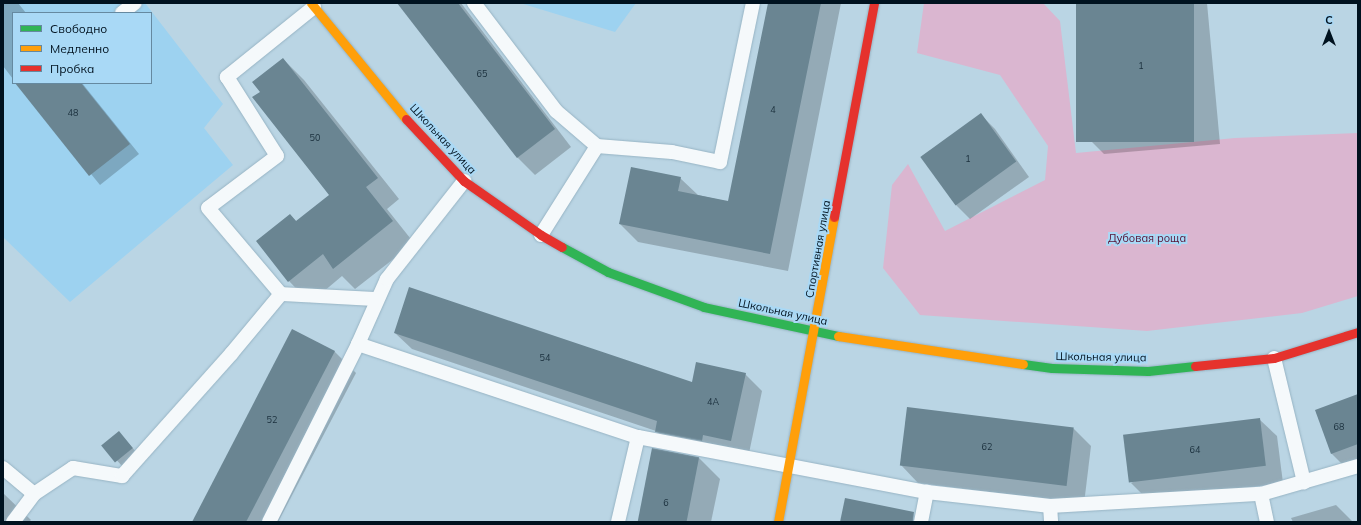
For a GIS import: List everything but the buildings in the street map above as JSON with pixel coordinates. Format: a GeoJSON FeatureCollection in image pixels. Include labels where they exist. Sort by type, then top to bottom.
{"type":"FeatureCollection","features":[{"type":"Feature","properties":{"kind":"street","name":"Спортивная улица"},"geometry":{"type":"LineString","coordinates":[[778,522],[815,332],[874,3]]}},
{"type":"Feature","properties":{"kind":"street","name":"Школьная улица"},"geometry":{"type":"LineString","coordinates":[[312,5],[400,111],[464,180],[541,235],[608,272],[655,291],[704,307],[859,341],[1052,368],[1148,371],[1274,358],[1358,332]]}},
{"type":"Feature","properties":{"kind":"lane"},"geometry":{"type":"LineString","coordinates":[[123,12],[135,3]]}},
{"type":"Feature","properties":{"kind":"lane"},"geometry":{"type":"LineString","coordinates":[[474,3],[556,111],[597,146],[672,152],[720,162],[752,3]]}},
{"type":"Feature","properties":{"kind":"lane"},"geometry":{"type":"LineString","coordinates":[[312,5],[227,77],[277,156],[208,208],[281,294],[377,300]]}},
{"type":"Feature","properties":{"kind":"lane"},"geometry":{"type":"LineString","coordinates":[[541,235],[597,146]]}},
{"type":"Feature","properties":{"kind":"lane"},"geometry":{"type":"LineString","coordinates":[[269,522],[358,344],[387,279],[464,180]]}},
{"type":"Feature","properties":{"kind":"lane"},"geometry":{"type":"LineString","coordinates":[[12,522],[34,494],[73,468],[122,476],[231,354],[281,294]]}},
{"type":"Feature","properties":{"kind":"lane"},"geometry":{"type":"LineString","coordinates":[[358,344],[638,437],[790,464],[927,492],[1050,506],[1260,494],[1358,466]]}},
{"type":"Feature","properties":{"kind":"lane"},"geometry":{"type":"LineString","coordinates":[[1274,358],[1304,482]]}},
{"type":"Feature","properties":{"kind":"lane"},"geometry":{"type":"LineString","coordinates":[[618,522],[638,437]]}},
{"type":"Feature","properties":{"kind":"lane"},"geometry":{"type":"LineString","coordinates":[[3,468],[34,494]]}},
{"type":"Feature","properties":{"kind":"lane"},"geometry":{"type":"LineString","coordinates":[[921,522],[927,492]]}},
{"type":"Feature","properties":{"kind":"lane"},"geometry":{"type":"LineString","coordinates":[[1260,494],[1267,522]]}},
{"type":"Feature","properties":{"kind":"lane"},"geometry":{"type":"LineString","coordinates":[[1050,506],[1050,522]]}},
{"type":"Feature","properties":{"kind":"shaded area"},"geometry":{"type":"Polygon","coordinates":[[[3,3],[145,3],[152,12],[12,12],[12,84],[152,84],[152,12],[223,104],[204,128],[233,165],[70,302],[3,237],[3,3]]]}},
{"type":"Feature","properties":{"kind":"shaded area"},"geometry":{"type":"Polygon","coordinates":[[[520,3],[636,3],[615,32],[520,3]]]}},
{"type":"Feature","properties":{"kind":"green space","name":"Дубовая роща"},"geometry":{"type":"Polygon","coordinates":[[[924,3],[1043,3],[1060,21],[1076,153],[1235,138],[1358,133],[1358,296],[1302,313],[1147,331],[920,315],[883,268],[892,185],[908,164],[945,231],[1045,180],[1048,146],[1000,75],[917,53],[924,3]]]}},
{"type":"Feature","properties":{"kind":"traffic: fast"},"geometry":{"type":"LineString","coordinates":[[562,247],[608,272],[704,307],[838,336]]}},
{"type":"Feature","properties":{"kind":"traffic: fast"},"geometry":{"type":"LineString","coordinates":[[1023,364],[1052,368],[1148,371],[1195,366]]}},
{"type":"Feature","properties":{"kind":"traffic: slow"},"geometry":{"type":"LineString","coordinates":[[311,3],[406,119]]}},
{"type":"Feature","properties":{"kind":"traffic: slow"},"geometry":{"type":"LineString","coordinates":[[778,522],[834,217]]}},
{"type":"Feature","properties":{"kind":"traffic: slow"},"geometry":{"type":"LineString","coordinates":[[838,336],[1023,364]]}},
{"type":"Feature","properties":{"kind":"traffic: jam"},"geometry":{"type":"LineString","coordinates":[[834,217],[874,3]]}},
{"type":"Feature","properties":{"kind":"traffic: jam"},"geometry":{"type":"LineString","coordinates":[[406,119],[464,181],[541,235],[562,247]]}},
{"type":"Feature","properties":{"kind":"traffic: jam"},"geometry":{"type":"LineString","coordinates":[[1195,366],[1274,358],[1358,332]]}}]}
